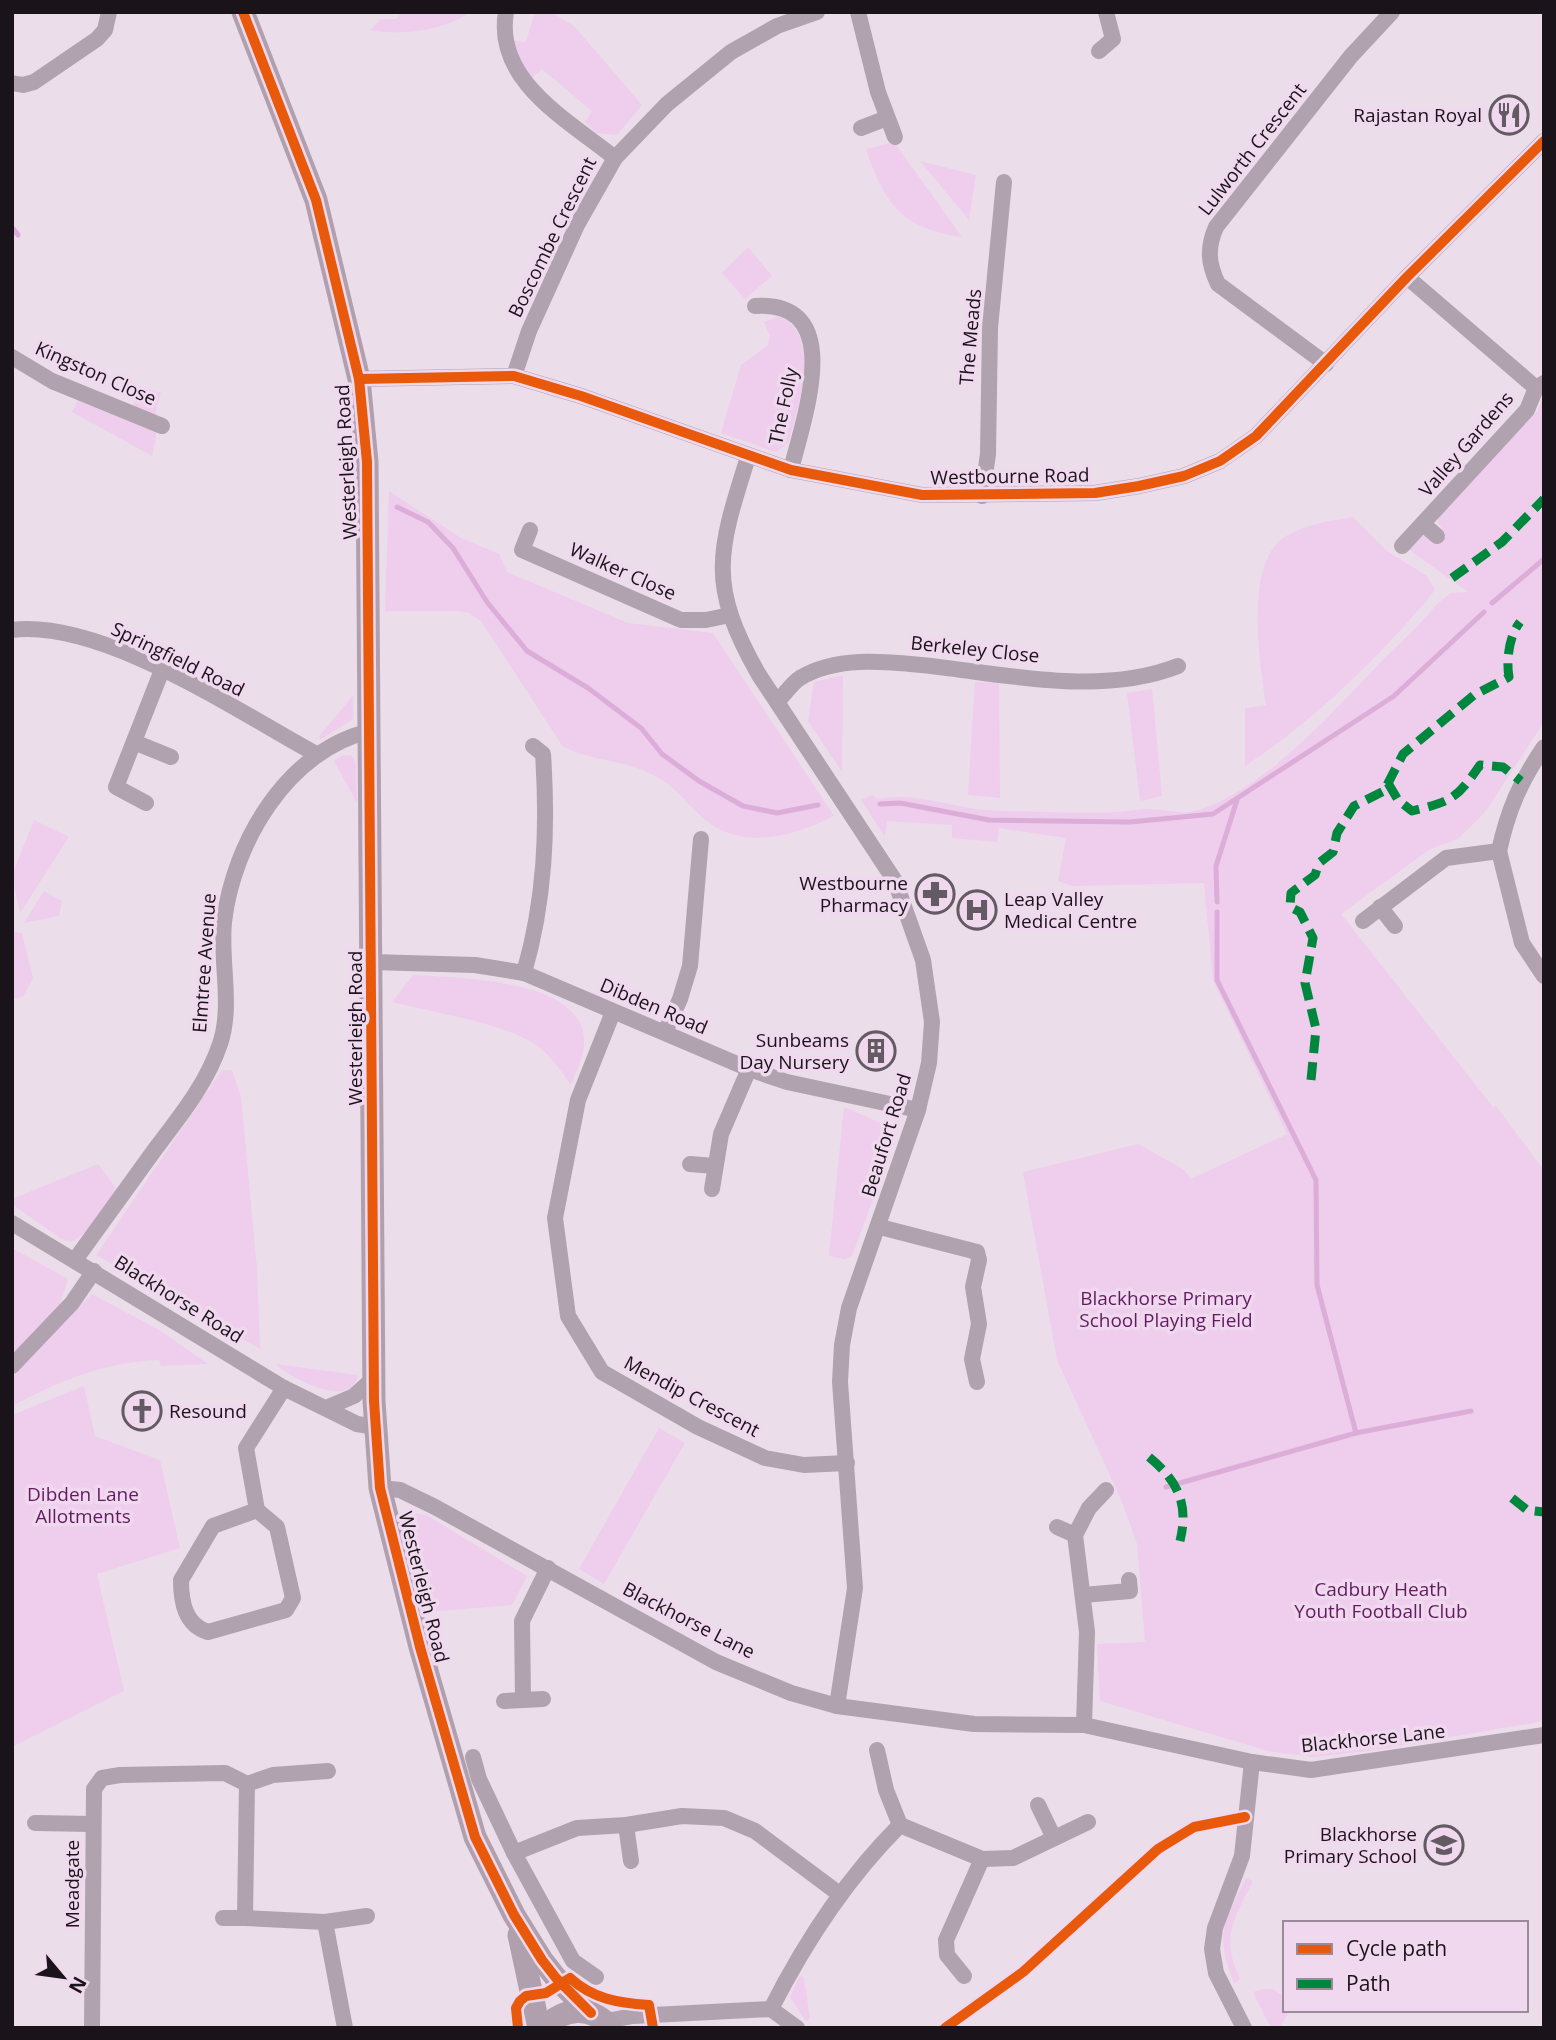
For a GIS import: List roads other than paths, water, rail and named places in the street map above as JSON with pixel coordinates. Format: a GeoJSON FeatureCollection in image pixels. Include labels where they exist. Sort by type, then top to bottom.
{"type":"FeatureCollection","features":[{"type":"Feature","properties":{"kind":"street"},"geometry":{"type":"LineString","coordinates":[[12,83],[23,85],[34,82],[97,39],[105,30],[109,12]]}},
{"type":"Feature","properties":{"kind":"street","name":"Westerleigh Road"},"geometry":{"type":"LineString","coordinates":[[243,12],[316,200],[359,379],[367,461],[374,1378],[380,1488],[420,1647],[475,1837],[514,1915],[556,1978],[603,2021]]}},
{"type":"Feature","properties":{"kind":"street"},"geometry":{"type":"LineString","coordinates":[[506,12],[502,33],[510,62],[531,91],[615,158]]}},
{"type":"Feature","properties":{"kind":"street","name":"Boscombe Crescent"},"geometry":{"type":"LineString","coordinates":[[514,376],[529,331],[577,225],[615,158],[667,104],[773,19],[817,12]]}},
{"type":"Feature","properties":{"kind":"street"},"geometry":{"type":"LineString","coordinates":[[858,12],[887,118],[895,137]]}},
{"type":"Feature","properties":{"kind":"street"},"geometry":{"type":"LineString","coordinates":[[1099,51],[1113,39],[1106,12]]}},
{"type":"Feature","properties":{"kind":"street","name":"Lulworth Crescent"},"geometry":{"type":"LineString","coordinates":[[1326,364],[1218,284],[1210,266],[1209,244],[1216,227],[1350,56],[1392,12]]}},
{"type":"Feature","properties":{"kind":"street"},"geometry":{"type":"LineString","coordinates":[[861,128],[887,118]]}},
{"type":"Feature","properties":{"kind":"street","name":"Westbourne Road"},"geometry":{"type":"LineString","coordinates":[[359,379],[514,376],[581,396],[791,470],[922,495],[1095,493],[1184,476],[1220,461],[1256,436],[1407,277],[1544,141]]}},
{"type":"Feature","properties":{"kind":"street","name":"The Meads"},"geometry":{"type":"LineString","coordinates":[[982,496],[988,454],[990,328],[1004,182]]}},
{"type":"Feature","properties":{"kind":"street","name":"Valley Gardens"},"geometry":{"type":"LineString","coordinates":[[1402,546],[1527,410],[1540,386],[1407,277]]}},
{"type":"Feature","properties":{"kind":"street","name":"The Folly"},"geometry":{"type":"LineString","coordinates":[[755,306],[775,305],[789,311],[807,333],[814,352],[814,376],[791,470]]}},
{"type":"Feature","properties":{"kind":"street","name":"Kingston Close"},"geometry":{"type":"LineString","coordinates":[[12,357],[52,381],[162,426]]}},
{"type":"Feature","properties":{"kind":"street","name":"Beaufort Road"},"geometry":{"type":"LineString","coordinates":[[748,457],[722,551],[723,585],[730,615],[741,643],[895,881],[923,960],[932,1022],[929,1063],[918,1111],[880,1227],[849,1308],[842,1345],[840,1382],[855,1588],[837,1706]]}},
{"type":"Feature","properties":{"kind":"street","name":"Valley Gardens"},"geometry":{"type":"LineString","coordinates":[[1423,524],[1437,536]]}},
{"type":"Feature","properties":{"kind":"street","name":"Walker Close"},"geometry":{"type":"LineString","coordinates":[[530,530],[522,550],[681,620],[706,621],[730,615]]}},
{"type":"Feature","properties":{"kind":"street","name":"Springfield Road"},"geometry":{"type":"LineString","coordinates":[[12,630],[68,632],[125,652],[316,754]]}},
{"type":"Feature","properties":{"kind":"street","name":"Berkeley Close"},"geometry":{"type":"LineString","coordinates":[[778,701],[800,678],[842,664],[878,661],[1078,681],[1142,679],[1178,666]]}},
{"type":"Feature","properties":{"kind":"street"},"geometry":{"type":"LineString","coordinates":[[146,803],[116,787],[162,670]]}},
{"type":"Feature","properties":{"kind":"street","name":"Elmtree Avenue"},"geometry":{"type":"LineString","coordinates":[[75,1260],[201,1087],[220,1043],[224,1025],[224,924],[230,885],[258,823],[298,769],[316,754],[356,734],[371,731]]}},
{"type":"Feature","properties":{"kind":"street"},"geometry":{"type":"LineString","coordinates":[[134,742],[171,757]]}},
{"type":"Feature","properties":{"kind":"street"},"geometry":{"type":"LineString","coordinates":[[524,973],[536,933],[545,864],[543,754],[533,746]]}},
{"type":"Feature","properties":{"kind":"street"},"geometry":{"type":"LineString","coordinates":[[1544,747],[1521,780],[1499,851],[1521,943],[1544,976]]}},
{"type":"Feature","properties":{"kind":"street"},"geometry":{"type":"LineString","coordinates":[[665,1032],[680,999],[690,966],[701,839]]}},
{"type":"Feature","properties":{"kind":"street"},"geometry":{"type":"LineString","coordinates":[[1363,921],[1446,858],[1499,851]]}},
{"type":"Feature","properties":{"kind":"street"},"geometry":{"type":"LineString","coordinates":[[1380,907],[1395,926]]}},
{"type":"Feature","properties":{"kind":"street","name":"Dibden Road"},"geometry":{"type":"LineString","coordinates":[[372,962],[475,965],[524,973],[749,1069],[787,1082],[918,1111]]}},
{"type":"Feature","properties":{"kind":"street","name":"Mendip Crescent"},"geometry":{"type":"LineString","coordinates":[[613,1012],[579,1100],[555,1218],[568,1316],[602,1372],[698,1427],[765,1458],[804,1465],[847,1463]]}},
{"type":"Feature","properties":{"kind":"street"},"geometry":{"type":"LineString","coordinates":[[712,1189],[721,1134],[749,1069]]}},
{"type":"Feature","properties":{"kind":"street"},"geometry":{"type":"LineString","coordinates":[[690,1164],[714,1166]]}},
{"type":"Feature","properties":{"kind":"street","name":"Blackhorse Road"},"geometry":{"type":"LineString","coordinates":[[12,1223],[284,1388],[357,1424],[375,1427]]}},
{"type":"Feature","properties":{"kind":"street"},"geometry":{"type":"LineString","coordinates":[[880,1227],[976,1252],[979,1260],[973,1287],[979,1324],[972,1359],[977,1382]]}},
{"type":"Feature","properties":{"kind":"street"},"geometry":{"type":"LineString","coordinates":[[12,1366],[72,1303],[94,1271]]}},
{"type":"Feature","properties":{"kind":"street"},"geometry":{"type":"LineString","coordinates":[[326,1408],[354,1396],[374,1378]]}},
{"type":"Feature","properties":{"kind":"street"},"geometry":{"type":"LineString","coordinates":[[257,1510],[213,1525],[181,1580],[189,1622],[195,1628],[208,1632],[286,1610],[293,1598],[277,1527],[257,1510],[246,1448],[284,1388]]}},
{"type":"Feature","properties":{"kind":"street","name":"Blackhorse Lane"},"geometry":{"type":"LineString","coordinates":[[380,1488],[400,1490],[548,1568],[716,1662],[791,1693],[837,1706],[974,1724],[1084,1725],[1252,1762],[1311,1770],[1544,1735]]}},
{"type":"Feature","properties":{"kind":"street"},"geometry":{"type":"LineString","coordinates":[[1084,1725],[1087,1632],[1075,1535],[1089,1508],[1106,1490]]}},
{"type":"Feature","properties":{"kind":"street"},"geometry":{"type":"LineString","coordinates":[[1057,1527],[1075,1535]]}},
{"type":"Feature","properties":{"kind":"street"},"geometry":{"type":"LineString","coordinates":[[523,1700],[522,1622],[548,1568]]}},
{"type":"Feature","properties":{"kind":"street"},"geometry":{"type":"LineString","coordinates":[[1083,1595],[1130,1591],[1129,1580]]}},
{"type":"Feature","properties":{"kind":"street"},"geometry":{"type":"LineString","coordinates":[[504,1701],[543,1699]]}},
{"type":"Feature","properties":{"kind":"street"},"geometry":{"type":"LineString","coordinates":[[877,1750],[886,1790],[900,1825],[982,1859],[1013,1858],[1053,1836],[1088,1822]]}},
{"type":"Feature","properties":{"kind":"street"},"geometry":{"type":"LineString","coordinates":[[473,1757],[479,1779],[514,1853],[573,1961],[596,1977]]}},
{"type":"Feature","properties":{"kind":"street"},"geometry":{"type":"LineString","coordinates":[[1241,2026],[1216,1973],[1212,1949],[1215,1928],[1242,1856],[1252,1762]]}},
{"type":"Feature","properties":{"kind":"street"},"geometry":{"type":"LineString","coordinates":[[245,1918],[247,1784],[273,1775],[328,1771]]}},
{"type":"Feature","properties":{"kind":"street","name":"Meadgate"},"geometry":{"type":"LineString","coordinates":[[92,2028],[94,1789],[102,1778],[147,1774],[225,1773],[247,1784]]}},
{"type":"Feature","properties":{"kind":"street"},"geometry":{"type":"LineString","coordinates":[[1038,1805],[1053,1836]]}},
{"type":"Feature","properties":{"kind":"street"},"geometry":{"type":"LineString","coordinates":[[514,1853],[577,1828],[626,1825],[682,1816],[724,1818],[755,1831],[838,1893]]}},
{"type":"Feature","properties":{"kind":"street","name":"Meadgate"},"geometry":{"type":"LineString","coordinates":[[35,1823],[93,1824]]}},
{"type":"Feature","properties":{"kind":"street"},"geometry":{"type":"LineString","coordinates":[[626,1825],[631,1861]]}},
{"type":"Feature","properties":{"kind":"street"},"geometry":{"type":"LineString","coordinates":[[771,2009],[791,1968],[838,1893],[862,1863],[900,1825]]}},
{"type":"Feature","properties":{"kind":"street"},"geometry":{"type":"LineString","coordinates":[[964,1976],[947,1955],[946,1940],[982,1859]]}},
{"type":"Feature","properties":{"kind":"street","name":"Westerleigh Road"},"geometry":{"type":"LineString","coordinates":[[514,1915],[541,2028]]}},
{"type":"Feature","properties":{"kind":"street"},"geometry":{"type":"LineString","coordinates":[[223,1918],[325,1922],[368,1916]]}},
{"type":"Feature","properties":{"kind":"street"},"geometry":{"type":"LineString","coordinates":[[325,1922],[345,2028]]}},
{"type":"Feature","properties":{"kind":"street"},"geometry":{"type":"LineString","coordinates":[[541,2028],[555,2016],[572,2011],[603,2021],[633,2016],[771,2009],[797,2028]]}},
{"type":"Feature","properties":{"kind":"street"},"geometry":{"type":"LineString","coordinates":[[664,2028],[712,2012]]}},
{"type":"Feature","properties":{"kind":"waterway"},"geometry":{"type":"LineString","coordinates":[[12,227],[18,235]]}},
{"type":"Feature","properties":{"kind":"waterway"},"geometry":{"type":"LineString","coordinates":[[397,507],[428,522],[453,548],[487,602],[527,651],[588,688],[641,728],[662,754],[699,781],[743,806],[777,813],[818,805]]}},
{"type":"Feature","properties":{"kind":"waterway"},"geometry":{"type":"LineString","coordinates":[[1492,603],[1544,559]]}},
{"type":"Feature","properties":{"kind":"waterway"},"geometry":{"type":"LineString","coordinates":[[880,804],[900,803],[989,820],[1130,822],[1213,814],[1394,696],[1484,612]]}},
{"type":"Feature","properties":{"kind":"waterway"},"geometry":{"type":"LineString","coordinates":[[1217,902],[1216,866],[1237,800]]}},
{"type":"Feature","properties":{"kind":"waterway"},"geometry":{"type":"LineString","coordinates":[[1217,912],[1217,980],[1316,1180],[1317,1285],[1356,1433]]}},
{"type":"Feature","properties":{"kind":"waterway"},"geometry":{"type":"LineString","coordinates":[[1166,1487],[1356,1433],[1471,1411]]}},
{"type":"Feature","properties":{"kind":"place","name":"Rajastan Royal"},"geometry":{"type":"Point","coordinates":[1509,115]}},
{"type":"Feature","properties":{"kind":"place","name":"Westbourne Pharmacy"},"geometry":{"type":"Point","coordinates":[935,894]}},
{"type":"Feature","properties":{"kind":"place","name":"Leap Valley Medical Centre"},"geometry":{"type":"Point","coordinates":[977,910]}},
{"type":"Feature","properties":{"kind":"place","name":"Sunbeams Day Nursery"},"geometry":{"type":"Point","coordinates":[876,1051]}},
{"type":"Feature","properties":{"kind":"place","name":"Resound"},"geometry":{"type":"Point","coordinates":[142,1411]}},
{"type":"Feature","properties":{"kind":"place","name":"Blackhorse Primary School"},"geometry":{"type":"Point","coordinates":[1444,1845]}},
{"type":"Feature","properties":{"kind":"park label","name":"Blackhorse Primary School Playing Field"},"geometry":{"type":"Point","coordinates":[1166,1309]}},
{"type":"Feature","properties":{"kind":"park label","name":"Dibden Lane Allotments"},"geometry":{"type":"Point","coordinates":[83,1505]}},
{"type":"Feature","properties":{"kind":"park label","name":"Cadbury Heath Youth Football Club"},"geometry":{"type":"Point","coordinates":[1381,1600]}}]}
